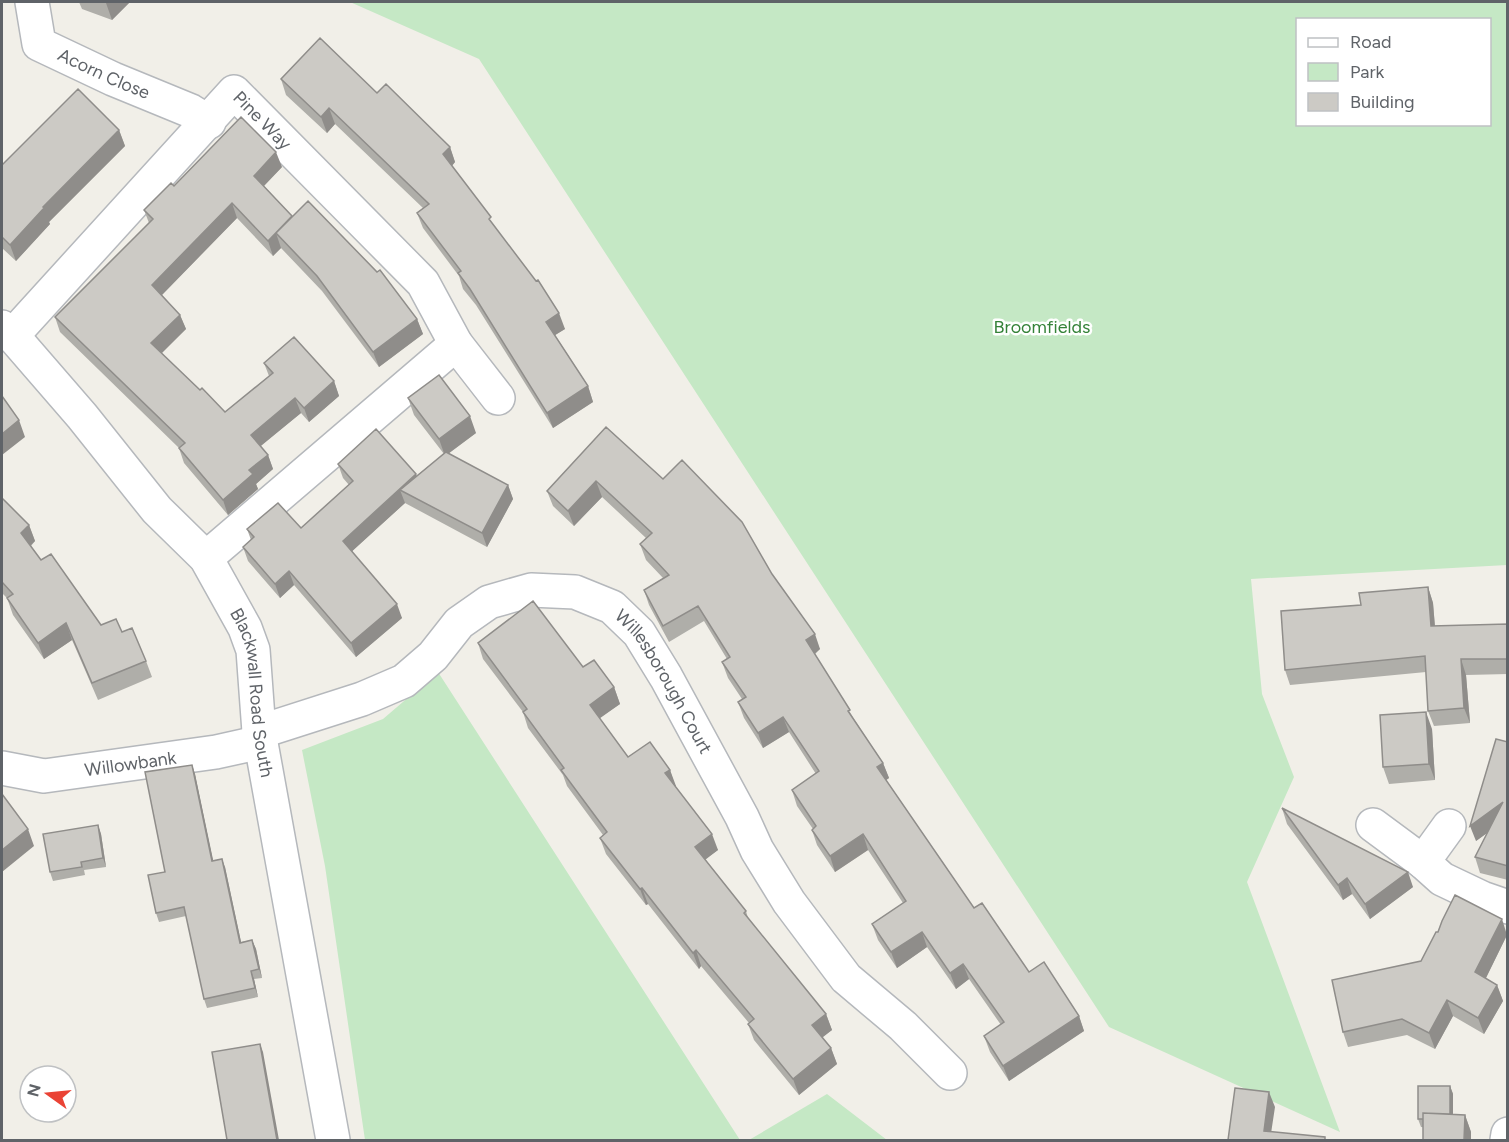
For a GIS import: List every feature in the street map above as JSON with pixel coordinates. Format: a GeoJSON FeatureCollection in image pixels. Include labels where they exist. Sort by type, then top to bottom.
{"type":"FeatureCollection","features":[{"type":"Feature","properties":{"kind":"street","name":"Acorn Close"},"geometry":{"type":"LineString","coordinates":[[32,2],[39,44],[113,79],[192,111],[209,122]]}},
{"type":"Feature","properties":{"kind":"street","name":"Pine Way"},"geometry":{"type":"LineString","coordinates":[[7,331],[209,122],[234,92],[423,283],[456,344],[498,398]]}},
{"type":"Feature","properties":{"kind":"street","name":"Blackwall Road South"},"geometry":{"type":"LineString","coordinates":[[7,331],[82,416],[157,510],[206,558],[244,628],[253,650],[260,737],[333,1140]]}},
{"type":"Feature","properties":{"kind":"street"},"geometry":{"type":"LineString","coordinates":[[206,558],[456,344]]}},
{"type":"Feature","properties":{"kind":"street","name":"Willesborough Court"},"geometry":{"type":"LineString","coordinates":[[260,737],[404,681],[433,656],[459,623],[489,602],[531,590],[542,590],[575,592],[612,607],[639,633],[666,677],[758,850],[789,902],[846,978],[903,1026],[950,1073]]}},
{"type":"Feature","properties":{"kind":"street","name":"Willowbank"},"geometry":{"type":"LineString","coordinates":[[2,768],[44,776],[216,752],[260,737]]}},
{"type":"Feature","properties":{"kind":"street"},"geometry":{"type":"LineString","coordinates":[[1373,825],[1442,879],[1482,898],[1508,907]]}},
{"type":"Feature","properties":{"kind":"street"},"geometry":{"type":"LineString","coordinates":[[1423,862],[1449,826]]}},
{"type":"Feature","properties":{"kind":"street"},"geometry":{"type":"LineString","coordinates":[[1507,1140],[1508,1134]]}},
{"type":"Feature","properties":{"kind":"green space","name":"Broomfields"},"geometry":{"type":"Polygon","coordinates":[[[350,2],[1507,2],[1507,565],[1251,579],[1262,694],[1294,777],[1247,882],[1340,1132],[1109,1027],[479,59],[350,2]]]}},
{"type":"Feature","properties":{"kind":"green space"},"geometry":{"type":"Polygon","coordinates":[[[438,672],[740,1140],[365,1140],[325,866],[302,750],[383,719],[438,672]]]}},
{"type":"Feature","properties":{"kind":"green space"},"geometry":{"type":"Polygon","coordinates":[[[827,1094],[887,1140],[749,1140],[827,1094]]]}},
{"type":"Feature","properties":{"kind":"building"},"geometry":{"type":"Polygon","coordinates":[[[320,38],[377,93],[386,84],[450,147],[443,154],[491,217],[489,219],[536,281],[538,280],[559,313],[546,322],[588,386],[547,413],[458,273],[461,271],[417,213],[429,204],[329,108],[321,117],[281,79],[320,38]]]}},
{"type":"Feature","properties":{"kind":"building"},"geometry":{"type":"Polygon","coordinates":[[[78,89],[119,130],[43,207],[10,245],[2,237],[2,165],[78,89]]]}},
{"type":"Feature","properties":{"kind":"building"},"geometry":{"type":"Polygon","coordinates":[[[241,117],[276,152],[254,176],[292,216],[268,241],[232,203],[152,285],[180,315],[151,343],[200,390],[202,388],[225,412],[273,373],[264,363],[294,337],[334,381],[304,408],[295,398],[251,435],[268,455],[249,470],[253,474],[223,500],[179,448],[185,443],[55,317],[153,219],[144,210],[171,183],[174,186],[241,117]]]}},
{"type":"Feature","properties":{"kind":"building"},"geometry":{"type":"Polygon","coordinates":[[[308,201],[377,272],[380,270],[417,319],[373,352],[317,276],[276,233],[308,201]]]}},
{"type":"Feature","properties":{"kind":"building"},"geometry":{"type":"Polygon","coordinates":[[[439,375],[470,416],[439,439],[408,398],[439,375]]]}},
{"type":"Feature","properties":{"kind":"building"},"geometry":{"type":"Polygon","coordinates":[[[2,396],[19,420],[2,434],[2,396]]]}},
{"type":"Feature","properties":{"kind":"building"},"geometry":{"type":"Polygon","coordinates":[[[606,427],[663,479],[682,460],[742,522],[772,574],[815,634],[806,640],[850,710],[848,711],[883,763],[877,767],[974,908],[982,903],[1029,972],[1044,962],[1079,1016],[1003,1066],[984,1036],[1004,1022],[963,964],[950,973],[922,932],[891,952],[872,924],[906,901],[863,834],[830,856],[812,830],[816,826],[792,790],[819,771],[783,717],[758,733],[738,702],[746,697],[722,662],[730,657],[698,606],[663,626],[644,590],[669,575],[640,544],[652,533],[596,481],[568,511],[547,491],[606,427]]]}},
{"type":"Feature","properties":{"kind":"building"},"geometry":{"type":"Polygon","coordinates":[[[376,429],[416,474],[343,541],[397,604],[351,643],[289,571],[275,584],[243,547],[254,537],[247,529],[278,503],[301,528],[353,481],[338,464],[376,429]]]}},
{"type":"Feature","properties":{"kind":"building"},"geometry":{"type":"Polygon","coordinates":[[[446,452],[508,485],[482,533],[400,490],[446,452]]]}},
{"type":"Feature","properties":{"kind":"building"},"geometry":{"type":"Polygon","coordinates":[[[2,498],[29,525],[21,533],[41,560],[51,554],[101,625],[116,619],[122,632],[132,628],[146,661],[92,683],[66,623],[38,643],[7,598],[13,594],[2,582],[2,498]]]}},
{"type":"Feature","properties":{"kind":"building"},"geometry":{"type":"Polygon","coordinates":[[[1428,587],[1431,626],[1508,624],[1508,659],[1461,659],[1464,708],[1428,711],[1425,656],[1285,670],[1281,611],[1361,605],[1359,593],[1428,587]]]}},
{"type":"Feature","properties":{"kind":"building"},"geometry":{"type":"Polygon","coordinates":[[[533,601],[583,667],[594,660],[614,687],[590,705],[628,757],[650,742],[670,770],[665,773],[712,834],[695,847],[746,911],[744,913],[826,1014],[812,1025],[831,1048],[793,1079],[748,1024],[754,1019],[696,950],[693,953],[600,838],[607,832],[561,770],[564,768],[523,712],[527,709],[478,643],[533,601]]]}},
{"type":"Feature","properties":{"kind":"building"},"geometry":{"type":"Polygon","coordinates":[[[1426,712],[1429,764],[1383,767],[1380,715],[1426,712]]]}},
{"type":"Feature","properties":{"kind":"building"},"geometry":{"type":"Polygon","coordinates":[[[1496,739],[1508,742],[1508,866],[1475,857],[1503,802],[1470,826],[1496,739]]]}},
{"type":"Feature","properties":{"kind":"building"},"geometry":{"type":"Polygon","coordinates":[[[192,765],[212,861],[222,859],[240,943],[252,940],[259,969],[251,971],[255,988],[204,999],[184,907],[156,913],[148,875],[165,872],[145,772],[192,765]]]}},
{"type":"Feature","properties":{"kind":"building"},"geometry":{"type":"Polygon","coordinates":[[[2,794],[28,829],[2,850],[2,794]]]}},
{"type":"Feature","properties":{"kind":"building"},"geometry":{"type":"Polygon","coordinates":[[[1282,808],[1408,872],[1365,904],[1347,878],[1338,885],[1282,808]]]}},
{"type":"Feature","properties":{"kind":"building"},"geometry":{"type":"Polygon","coordinates":[[[98,825],[103,858],[81,862],[82,867],[50,872],[43,834],[98,825]]]}},
{"type":"Feature","properties":{"kind":"building"},"geometry":{"type":"Polygon","coordinates":[[[1455,895],[1502,919],[1475,972],[1497,985],[1478,1018],[1447,1000],[1429,1033],[1402,1019],[1343,1032],[1332,980],[1421,961],[1438,932],[1455,895]]]}},
{"type":"Feature","properties":{"kind":"building"},"geometry":{"type":"Polygon","coordinates":[[[260,1044],[277,1140],[227,1140],[212,1052],[260,1044]]]}},
{"type":"Feature","properties":{"kind":"building"},"geometry":{"type":"Polygon","coordinates":[[[1418,1086],[1450,1086],[1450,1114],[1423,1113],[1423,1119],[1418,1119],[1418,1086]]]}},
{"type":"Feature","properties":{"kind":"building"},"geometry":{"type":"Polygon","coordinates":[[[1235,1088],[1269,1092],[1264,1131],[1325,1137],[1325,1140],[1228,1140],[1235,1088]]]}},
{"type":"Feature","properties":{"kind":"building"},"geometry":{"type":"Polygon","coordinates":[[[1423,1113],[1465,1115],[1464,1140],[1423,1140],[1423,1113]]]}}]}
